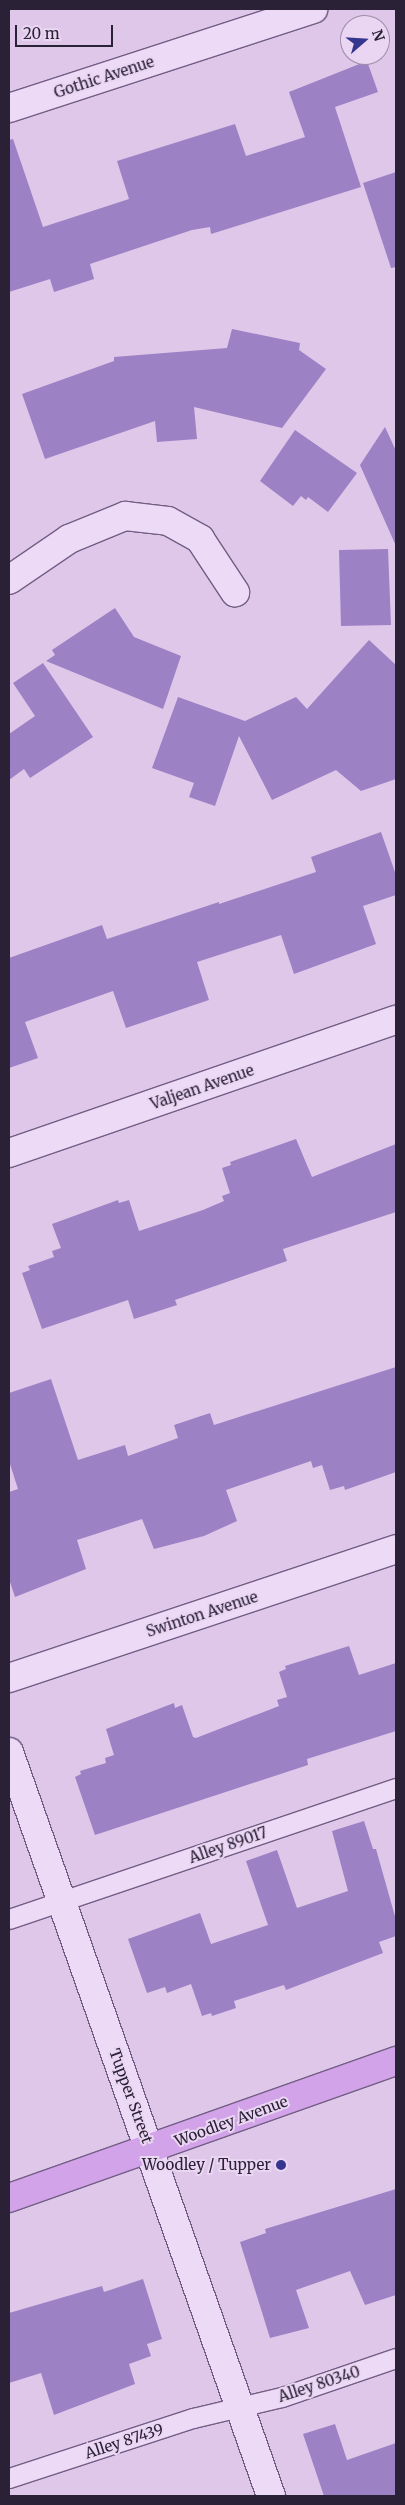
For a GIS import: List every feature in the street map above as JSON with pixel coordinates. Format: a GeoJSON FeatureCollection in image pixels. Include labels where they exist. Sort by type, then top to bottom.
{"type":"FeatureCollection","features":[{"type":"Feature","properties":{"kind":"main road","name":"Woodley Avenue"},"geometry":{"type":"LineString","coordinates":[[9,2198],[150,2150],[396,2061]]}},
{"type":"Feature","properties":{"kind":"street","name":"Gothic Avenue"},"geometry":{"type":"LineString","coordinates":[[9,108],[313,9]]}},
{"type":"Feature","properties":{"kind":"street"},"geometry":{"type":"LineString","coordinates":[[9,580],[69,539],[124,516],[168,521],[200,539],[235,592]]}},
{"type":"Feature","properties":{"kind":"street","name":"Valjean Avenue"},"geometry":{"type":"LineString","coordinates":[[9,1153],[396,1020]]}},
{"type":"Feature","properties":{"kind":"street","name":"Swinton Avenue"},"geometry":{"type":"LineString","coordinates":[[9,1678],[396,1549]]}},
{"type":"Feature","properties":{"kind":"street","name":"Tupper Street"},"geometry":{"type":"LineString","coordinates":[[9,1752],[271,2496]]}},
{"type":"Feature","properties":{"kind":"lane","name":"Alley 89017"},"geometry":{"type":"LineString","coordinates":[[9,1919],[396,1788]]}},
{"type":"Feature","properties":{"kind":"lane","name":"Alley 80340"},"geometry":{"type":"LineString","coordinates":[[240,2407],[282,2396],[396,2358]]}},
{"type":"Feature","properties":{"kind":"lane","name":"Alley 87439"},"geometry":{"type":"LineString","coordinates":[[9,2478],[194,2418],[240,2407]]}},
{"type":"Feature","properties":{"kind":"building"},"geometry":{"type":"Polygon","coordinates":[[[357,65],[368,65],[378,92],[335,107],[361,187],[211,234],[210,227],[192,230],[90,264],[94,279],[54,292],[50,279],[9,292],[9,140],[13,139],[43,227],[129,199],[117,161],[235,124],[246,156],[305,137],[289,92],[357,65]]]}},
{"type":"Feature","properties":{"kind":"building"},"geometry":{"type":"Polygon","coordinates":[[[396,172],[396,267],[391,268],[363,183],[396,172]]]}},
{"type":"Feature","properties":{"kind":"building"},"geometry":{"type":"Polygon","coordinates":[[[232,329],[300,343],[299,350],[326,369],[282,428],[194,407],[197,439],[157,442],[155,421],[45,459],[22,394],[114,361],[114,357],[227,348],[232,329]]]}},
{"type":"Feature","properties":{"kind":"building"},"geometry":{"type":"Polygon","coordinates":[[[385,427],[396,451],[396,546],[360,465],[385,427]]]}},
{"type":"Feature","properties":{"kind":"building"},"geometry":{"type":"Polygon","coordinates":[[[295,430],[357,473],[328,512],[308,497],[306,500],[301,496],[293,506],[260,481],[295,430]]]}},
{"type":"Feature","properties":{"kind":"building"},"geometry":{"type":"Polygon","coordinates":[[[388,549],[391,625],[341,626],[339,550],[388,549]]]}},
{"type":"Feature","properties":{"kind":"building"},"geometry":{"type":"Polygon","coordinates":[[[115,608],[134,637],[181,656],[163,709],[46,661],[55,655],[52,650],[115,608]]]}},
{"type":"Feature","properties":{"kind":"building"},"geometry":{"type":"Polygon","coordinates":[[[369,640],[396,665],[396,779],[361,791],[336,770],[272,800],[239,736],[215,806],[189,797],[194,783],[152,768],[178,697],[245,721],[296,697],[307,709],[369,640]]]}},
{"type":"Feature","properties":{"kind":"building"},"geometry":{"type":"Polygon","coordinates":[[[43,663],[93,737],[30,778],[24,769],[9,780],[9,734],[35,716],[13,683],[43,663]]]}},
{"type":"Feature","properties":{"kind":"building"},"geometry":{"type":"Polygon","coordinates":[[[381,832],[396,875],[396,895],[363,906],[376,944],[294,974],[281,935],[197,962],[209,1000],[126,1028],[113,991],[25,1022],[38,1058],[9,1068],[9,958],[102,925],[107,939],[316,872],[311,857],[381,832]]]}},
{"type":"Feature","properties":{"kind":"building"},"geometry":{"type":"Polygon","coordinates":[[[296,1139],[312,1177],[396,1144],[396,1212],[283,1249],[287,1261],[175,1300],[177,1305],[134,1319],[128,1300],[42,1329],[22,1273],[30,1270],[28,1266],[54,1257],[52,1251],[61,1248],[52,1224],[118,1200],[119,1203],[129,1200],[139,1231],[203,1210],[224,1201],[222,1196],[230,1193],[222,1168],[231,1165],[230,1162],[296,1139]]]}},
{"type":"Feature","properties":{"kind":"building"},"geometry":{"type":"Polygon","coordinates":[[[396,1367],[396,1472],[345,1490],[344,1486],[330,1490],[322,1465],[313,1468],[311,1461],[226,1490],[237,1521],[204,1536],[154,1549],[142,1519],[77,1540],[86,1569],[15,1597],[9,1579],[9,1492],[18,1489],[9,1461],[9,1393],[51,1379],[78,1460],[125,1445],[128,1456],[178,1438],[174,1425],[210,1413],[214,1425],[396,1367]]]}},
{"type":"Feature","properties":{"kind":"building"},"geometry":{"type":"Polygon","coordinates":[[[349,1646],[359,1675],[396,1663],[396,1731],[307,1759],[308,1765],[95,1835],[75,1777],[81,1774],[80,1771],[106,1763],[105,1758],[114,1755],[106,1729],[174,1703],[175,1708],[182,1705],[193,1737],[196,1738],[279,1706],[277,1700],[287,1697],[279,1672],[286,1669],[285,1666],[349,1646]]]}},
{"type":"Feature","properties":{"kind":"building"},"geometry":{"type":"Polygon","coordinates":[[[364,1821],[373,1849],[376,1849],[396,1920],[396,1936],[379,1942],[383,1953],[286,1990],[284,1985],[234,2001],[236,2008],[212,2016],[211,2013],[202,2016],[191,1984],[167,1993],[165,1987],[147,1993],[128,1939],[200,1913],[211,1944],[268,1925],[246,1861],[277,1850],[297,1908],[348,1891],[332,1831],[364,1821]]]}},
{"type":"Feature","properties":{"kind":"building"},"geometry":{"type":"Polygon","coordinates":[[[396,2189],[396,2295],[365,2305],[350,2271],[296,2290],[309,2328],[270,2338],[240,2242],[266,2233],[265,2229],[396,2189]]]}},
{"type":"Feature","properties":{"kind":"building"},"geometry":{"type":"Polygon","coordinates":[[[143,2279],[162,2339],[147,2344],[151,2356],[129,2364],[135,2384],[54,2415],[41,2373],[9,2383],[9,2313],[102,2286],[104,2292],[143,2279]]]}},
{"type":"Feature","properties":{"kind":"building"},"geometry":{"type":"Polygon","coordinates":[[[335,2424],[347,2460],[396,2443],[396,2496],[324,2496],[303,2434],[335,2424]]]}},
{"type":"Feature","properties":{"kind":"place","name":"Woodley / Tupper"},"geometry":{"type":"Point","coordinates":[281,2165]}}]}
